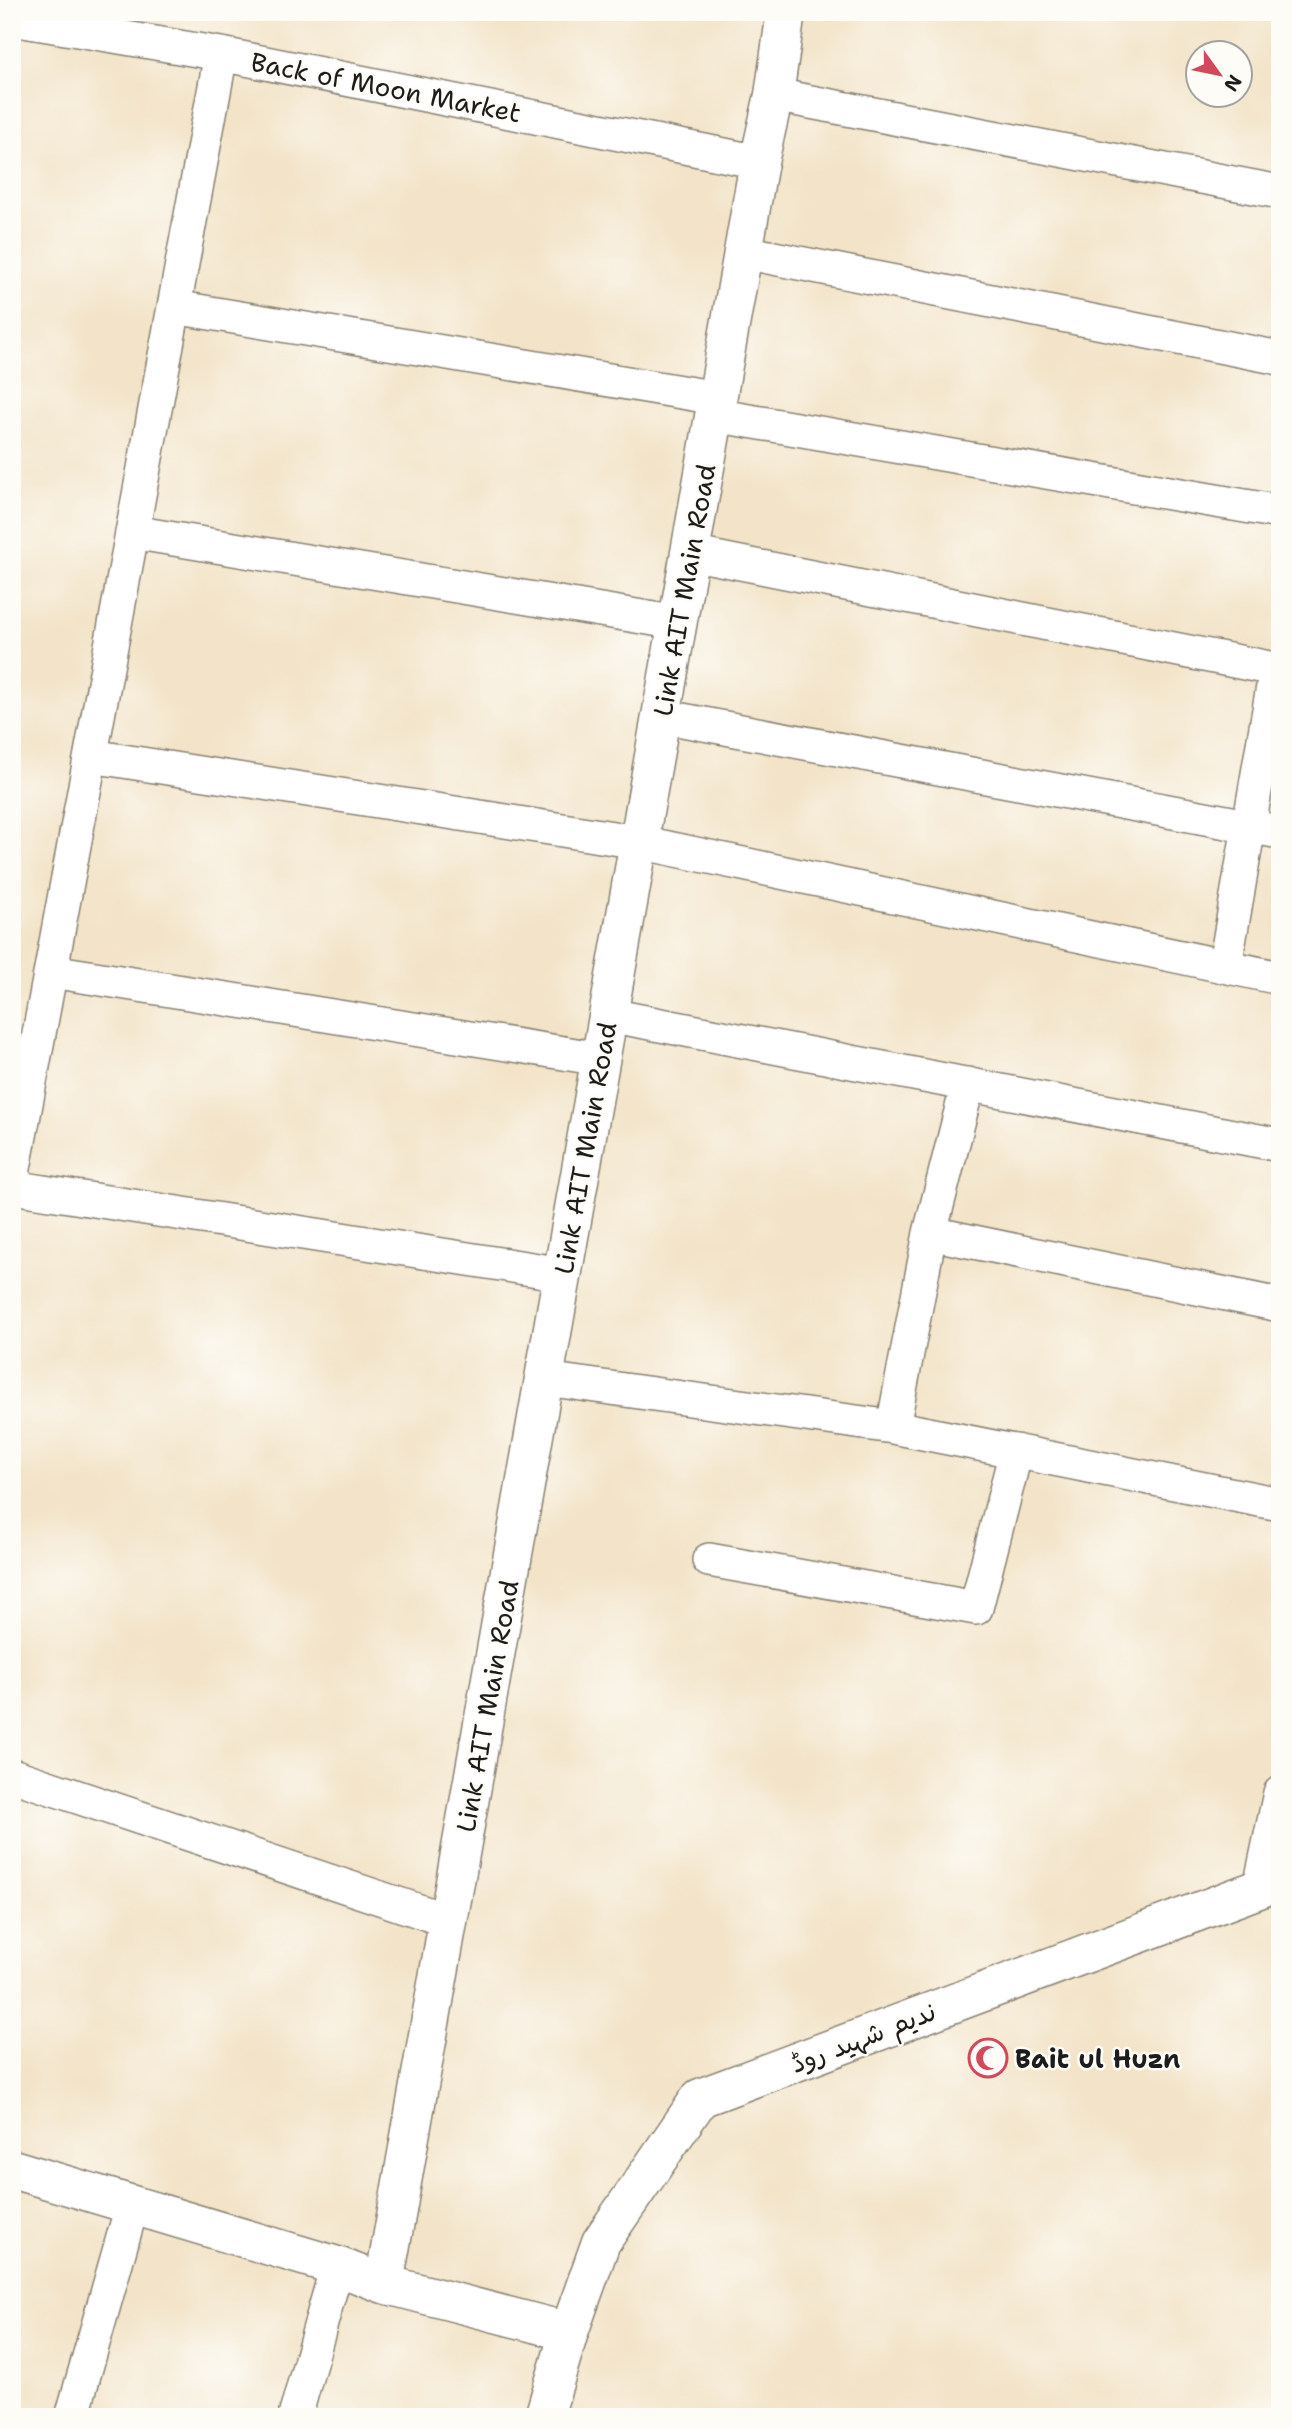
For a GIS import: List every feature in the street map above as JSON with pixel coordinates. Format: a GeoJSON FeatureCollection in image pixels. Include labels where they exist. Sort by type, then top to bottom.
{"type":"FeatureCollection","features":[{"type":"Feature","properties":{"kind":"street","name":"Link AIT Main Road"},"geometry":{"type":"LineString","coordinates":[[384,2284],[759,162],[774,95],[786,12]]}},
{"type":"Feature","properties":{"kind":"street","name":"Back of Moon Market"},"geometry":{"type":"LineString","coordinates":[[12,19],[221,54],[759,162]]}},
{"type":"Feature","properties":{"kind":"street"},"geometry":{"type":"LineString","coordinates":[[12,1179],[221,54]]}},
{"type":"Feature","properties":{"kind":"street"},"geometry":{"type":"LineString","coordinates":[[774,95],[1280,192]]}},
{"type":"Feature","properties":{"kind":"street"},"geometry":{"type":"LineString","coordinates":[[743,252],[1280,358]]}},
{"type":"Feature","properties":{"kind":"street"},"geometry":{"type":"LineString","coordinates":[[174,307],[1280,512]]}},
{"type":"Feature","properties":{"kind":"street"},"geometry":{"type":"LineString","coordinates":[[132,532],[678,623]]}},
{"type":"Feature","properties":{"kind":"street"},"geometry":{"type":"LineString","coordinates":[[690,553],[1278,669],[1265,829],[1225,966]]}},
{"type":"Feature","properties":{"kind":"street"},"geometry":{"type":"LineString","coordinates":[[661,716],[1265,829]]}},
{"type":"Feature","properties":{"kind":"street"},"geometry":{"type":"LineString","coordinates":[[91,756],[639,842],[1280,978]]}},
{"type":"Feature","properties":{"kind":"street"},"geometry":{"type":"LineString","coordinates":[[51,971],[601,1059]]}},
{"type":"Feature","properties":{"kind":"street"},"geometry":{"type":"LineString","coordinates":[[609,1015],[1280,1145]]}},
{"type":"Feature","properties":{"kind":"street"},"geometry":{"type":"LineString","coordinates":[[892,1427],[930,1233],[968,1084]]}},
{"type":"Feature","properties":{"kind":"street"},"geometry":{"type":"LineString","coordinates":[[12,1187],[563,1273]]}},
{"type":"Feature","properties":{"kind":"street"},"geometry":{"type":"LineString","coordinates":[[930,1233],[1280,1305]]}},
{"type":"Feature","properties":{"kind":"street"},"geometry":{"type":"LineString","coordinates":[[545,1379],[892,1427],[1280,1503]]}},
{"type":"Feature","properties":{"kind":"street"},"geometry":{"type":"LineString","coordinates":[[709,1560],[976,1608],[1016,1451]]}},
{"type":"Feature","properties":{"kind":"street"},"geometry":{"type":"LineString","coordinates":[[12,1775],[449,1921]]}},
{"type":"Feature","properties":{"kind":"street"},"geometry":{"type":"LineString","coordinates":[[1270,1884],[1280,1793]]}},
{"type":"Feature","properties":{"kind":"street","name":"ندیم شہید روڈ"},"geometry":{"type":"LineString","coordinates":[[544,2417],[569,2332],[601,2242],[700,2098],[1270,1884]]}},
{"type":"Feature","properties":{"kind":"street"},"geometry":{"type":"LineString","coordinates":[[12,2169],[337,2266],[384,2284],[569,2332]]}},
{"type":"Feature","properties":{"kind":"street"},"geometry":{"type":"LineString","coordinates":[[72,2417],[132,2206]]}},
{"type":"Feature","properties":{"kind":"street"},"geometry":{"type":"LineString","coordinates":[[295,2417],[337,2266]]}},
{"type":"Feature","properties":{"kind":"place","name":"Bait ul Huzn"},"geometry":{"type":"Point","coordinates":[988,2058]}}]}
